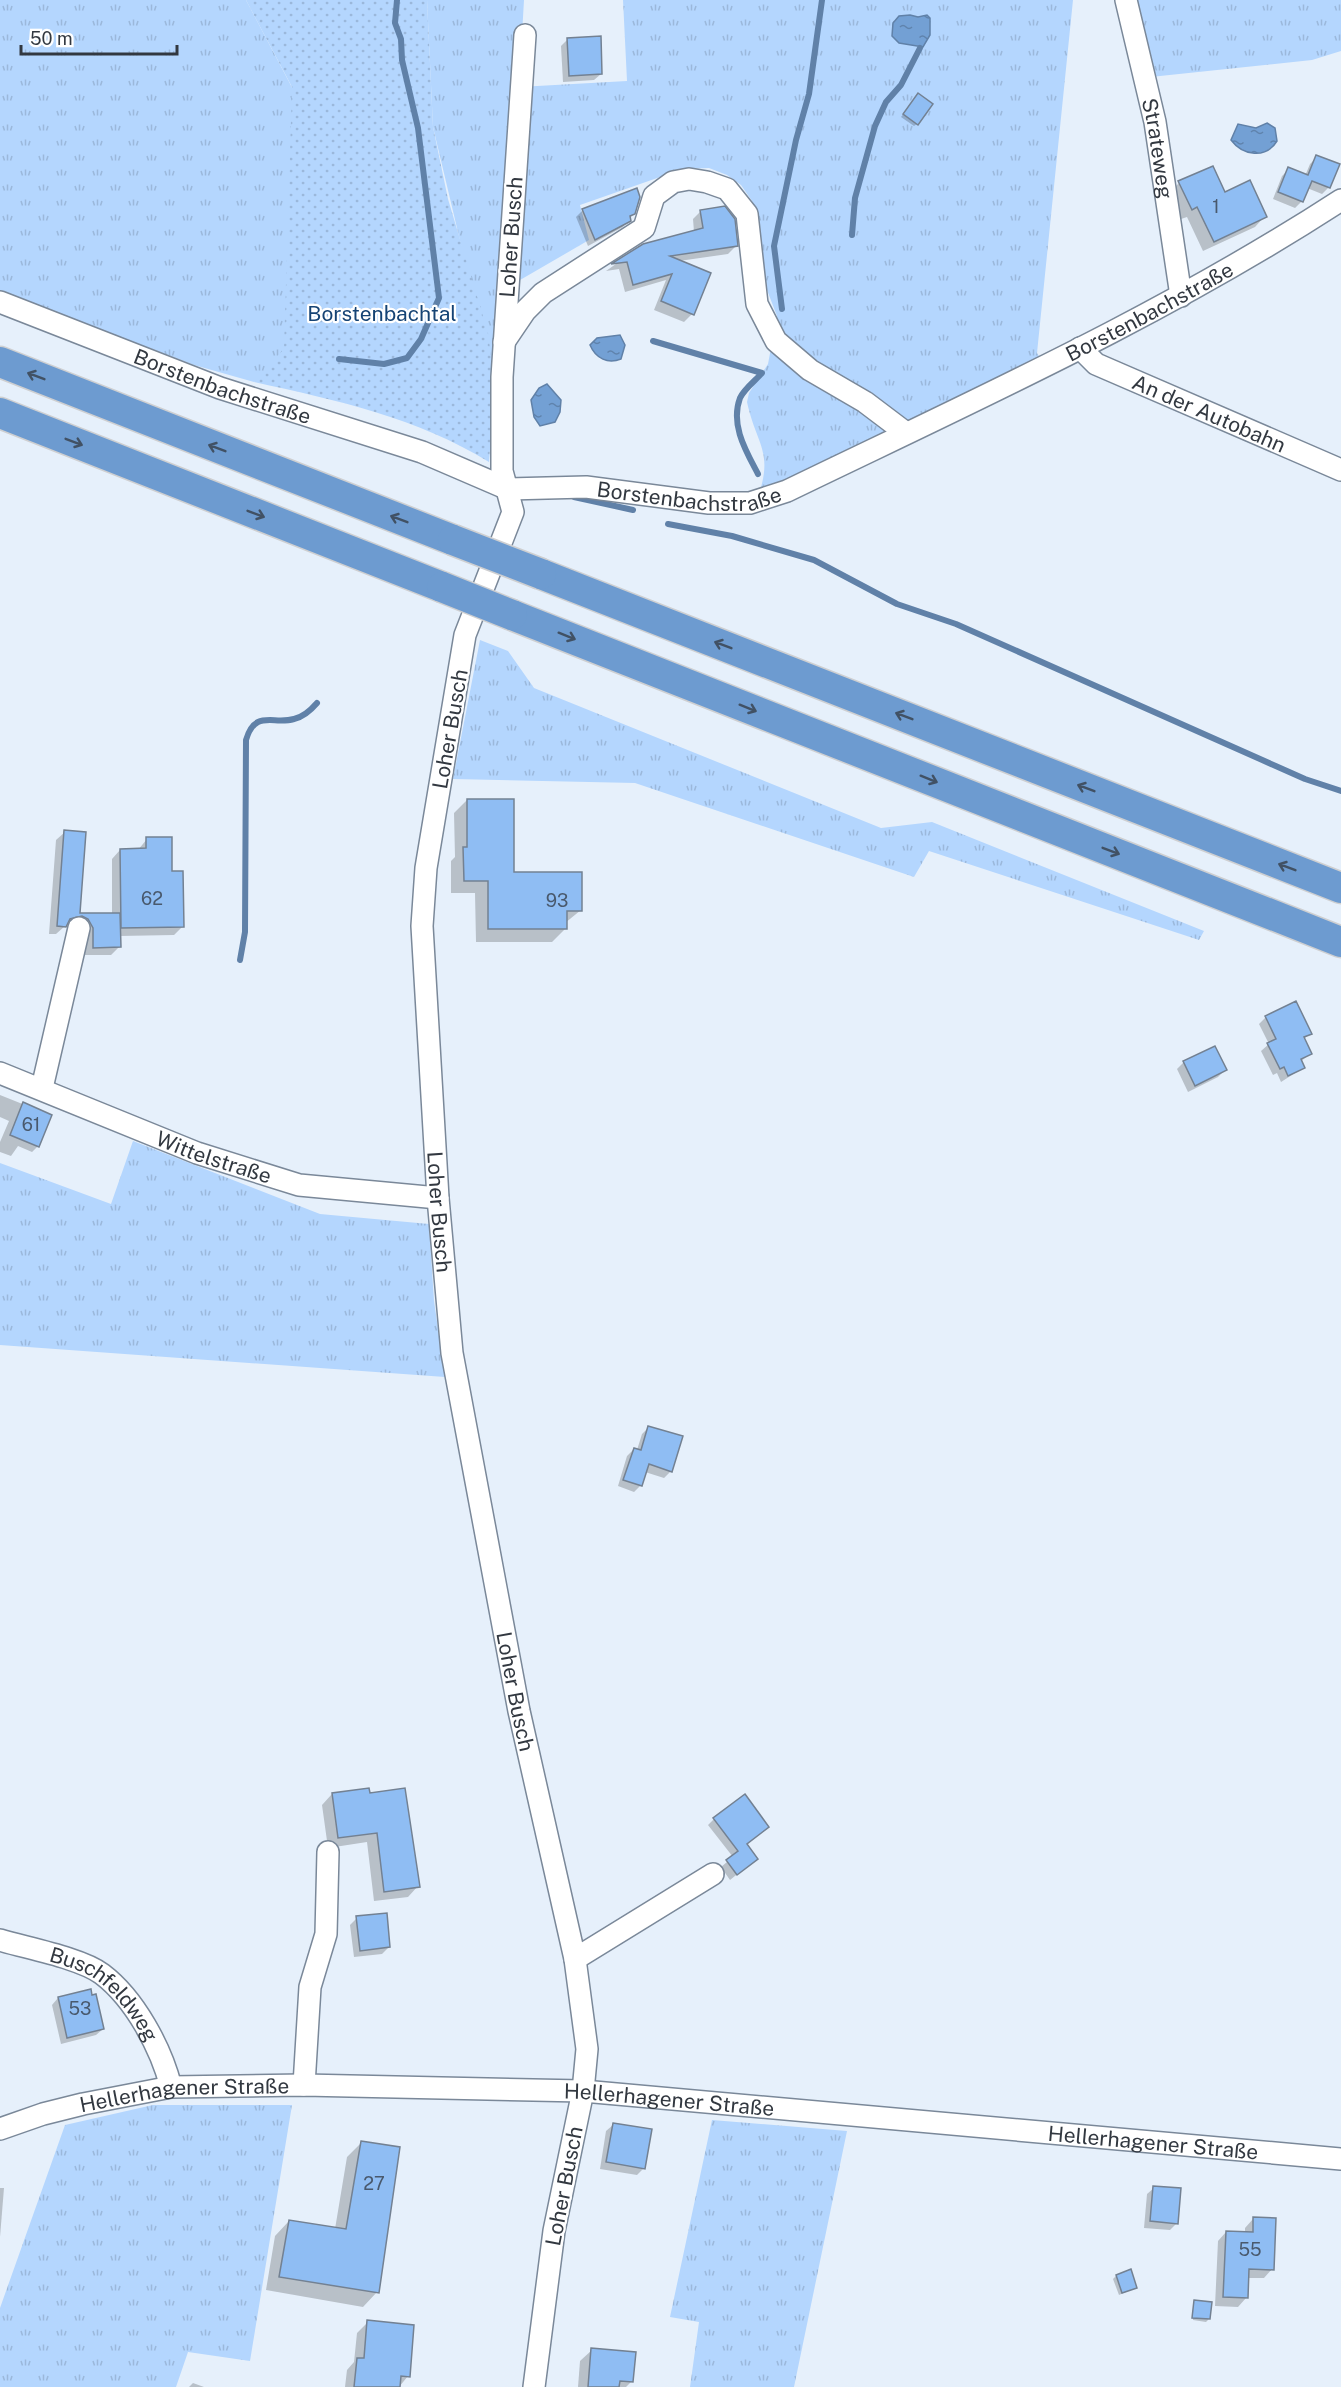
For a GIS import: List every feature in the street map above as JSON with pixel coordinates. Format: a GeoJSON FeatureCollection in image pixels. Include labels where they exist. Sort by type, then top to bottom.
{"type":"FeatureCollection","features":[{"type":"Feature","properties":{"kind":"highway"},"geometry":{"type":"LineString","coordinates":[[0,362],[1341,888]]}},
{"type":"Feature","properties":{"kind":"highway"},"geometry":{"type":"LineString","coordinates":[[0,413],[1341,942]]}},
{"type":"Feature","properties":{"kind":"street","name":"Strateweg"},"geometry":{"type":"LineString","coordinates":[[1126,0],[1155,122],[1181,296]]}},
{"type":"Feature","properties":{"kind":"street","name":"Loher Busch"},"geometry":{"type":"LineString","coordinates":[[525,35],[504,343],[502,471],[513,512],[465,635],[426,868],[422,926],[438,1198],[452,1353],[519,1711],[575,1959],[587,2049],[583,2091],[554,2231],[534,2387]]}},
{"type":"Feature","properties":{"kind":"street"},"geometry":{"type":"LineString","coordinates":[[504,343],[525,311],[543,293],[644,228],[654,196],[673,182],[688,179],[707,182],[727,189],[747,214],[757,304],[776,341],[810,370],[865,402],[906,433]]}},
{"type":"Feature","properties":{"kind":"street","name":"Borstenbachstraße"},"geometry":{"type":"LineString","coordinates":[[0,302],[220,388],[422,452],[508,489],[586,487],[709,503],[750,503],[787,491],[1080,348],[1181,296],[1275,243],[1341,200]]}},
{"type":"Feature","properties":{"kind":"street","name":"An der Autobahn"},"geometry":{"type":"LineString","coordinates":[[1080,348],[1096,364],[1341,471]]}},
{"type":"Feature","properties":{"kind":"street"},"geometry":{"type":"LineString","coordinates":[[42,1088],[79,928]]}},
{"type":"Feature","properties":{"kind":"street","name":"Wittelstraße"},"geometry":{"type":"LineString","coordinates":[[0,1073],[42,1088],[197,1153],[299,1185],[438,1198]]}},
{"type":"Feature","properties":{"kind":"street"},"geometry":{"type":"LineString","coordinates":[[304,2085],[310,1987],[326,1934],[328,1852]]}},
{"type":"Feature","properties":{"kind":"street"},"geometry":{"type":"LineString","coordinates":[[575,1959],[713,1874]]}},
{"type":"Feature","properties":{"kind":"street","name":"Buschfeldweg"},"geometry":{"type":"LineString","coordinates":[[0,1940],[64,1958],[100,1973],[135,2010],[166,2068],[171,2087]]}},
{"type":"Feature","properties":{"kind":"street","name":"Hellerhagener Straße"},"geometry":{"type":"LineString","coordinates":[[0,2129],[43,2114],[83,2104],[171,2087],[304,2085],[583,2091],[1341,2159]]}},
{"type":"Feature","properties":{"kind":"green space"},"geometry":{"type":"Polygon","coordinates":[[[0,0],[246,0],[407,306],[254,382],[194,365],[0,291],[0,0]]]}},
{"type":"Feature","properties":{"kind":"green space","name":"Borstenbachtal"},"geometry":{"type":"Polygon","coordinates":[[[246,0],[427,0],[433,127],[448,199],[488,333],[495,388],[489,462],[434,433],[376,412],[254,382],[284,349],[292,87],[246,0]]]}},
{"type":"Feature","properties":{"kind":"green space"},"geometry":{"type":"Polygon","coordinates":[[[427,0],[524,0],[519,87],[627,81],[623,0],[1073,0],[1037,353],[1049,372],[758,497],[764,458],[747,402],[749,393],[768,364],[777,316],[767,290],[752,201],[741,185],[727,175],[709,168],[683,169],[580,205],[589,240],[503,290],[495,388],[433,127],[427,0]]]}},
{"type":"Feature","properties":{"kind":"green space"},"geometry":{"type":"Polygon","coordinates":[[[1127,0],[1341,0],[1341,51],[1312,60],[1141,78],[1127,0]]]}},
{"type":"Feature","properties":{"kind":"green space"},"geometry":{"type":"Polygon","coordinates":[[[480,640],[508,651],[534,688],[881,828],[932,822],[1204,931],[1199,940],[929,851],[914,877],[635,783],[453,779],[480,640]]]}},
{"type":"Feature","properties":{"kind":"green space"},"geometry":{"type":"Polygon","coordinates":[[[133,1141],[320,1214],[429,1224],[434,1301],[445,1377],[0,1345],[0,1163],[111,1204],[133,1141]]]}},
{"type":"Feature","properties":{"kind":"green space"},"geometry":{"type":"Polygon","coordinates":[[[153,2105],[292,2105],[250,2361],[188,2352],[176,2387],[0,2387],[0,2308],[65,2125],[153,2105]]]}},
{"type":"Feature","properties":{"kind":"green space"},"geometry":{"type":"Polygon","coordinates":[[[712,2120],[847,2131],[794,2387],[690,2387],[699,2322],[670,2317],[712,2120]]]}},
{"type":"Feature","properties":{"kind":"water"},"geometry":{"type":"Polygon","coordinates":[[[927,15],[930,18],[930,35],[923,47],[899,43],[892,36],[893,23],[899,16],[918,17],[927,15]]]}},
{"type":"Feature","properties":{"kind":"water"},"geometry":{"type":"Polygon","coordinates":[[[1267,123],[1275,128],[1277,141],[1267,151],[1248,152],[1231,140],[1238,124],[1256,128],[1267,123]]]}},
{"type":"Feature","properties":{"kind":"water"},"geometry":{"type":"Polygon","coordinates":[[[620,335],[625,345],[621,359],[612,361],[603,359],[590,345],[597,338],[620,335]]]}},
{"type":"Feature","properties":{"kind":"water"},"geometry":{"type":"Polygon","coordinates":[[[547,384],[561,400],[560,412],[555,422],[540,426],[534,417],[531,400],[539,388],[547,384]]]}},
{"type":"Feature","properties":{"kind":"building"},"geometry":{"type":"Polygon","coordinates":[[[601,36],[602,74],[569,76],[567,38],[601,36]]]}},
{"type":"Feature","properties":{"kind":"building"},"geometry":{"type":"Polygon","coordinates":[[[918,93],[933,104],[918,125],[903,114],[918,93]]]}},
{"type":"Feature","properties":{"kind":"building"},"geometry":{"type":"Polygon","coordinates":[[[1316,155],[1340,164],[1330,188],[1312,181],[1303,202],[1278,192],[1288,167],[1308,175],[1316,155]]]}},
{"type":"Feature","properties":{"kind":"building"},"geometry":{"type":"Polygon","coordinates":[[[1213,166],[1225,192],[1250,180],[1267,217],[1214,242],[1197,207],[1192,210],[1178,181],[1213,166]]]}},
{"type":"Feature","properties":{"kind":"building"},"geometry":{"type":"Polygon","coordinates":[[[637,188],[640,197],[635,214],[630,216],[631,221],[595,240],[582,209],[637,188]]]}},
{"type":"Feature","properties":{"kind":"building"},"geometry":{"type":"Polygon","coordinates":[[[725,206],[735,219],[738,246],[670,256],[711,273],[694,315],[661,301],[672,274],[633,285],[627,262],[611,264],[643,244],[703,228],[700,210],[725,206]]]}},
{"type":"Feature","properties":{"kind":"building"},"geometry":{"type":"Polygon","coordinates":[[[467,799],[514,799],[514,872],[582,872],[582,911],[567,911],[567,929],[488,929],[488,881],[464,881],[463,847],[467,847],[467,799]]]}},
{"type":"Feature","properties":{"kind":"building"},"geometry":{"type":"Polygon","coordinates":[[[64,830],[86,832],[80,913],[120,913],[121,947],[93,948],[93,928],[88,919],[82,916],[70,919],[66,927],[57,926],[64,830]]]}},
{"type":"Feature","properties":{"kind":"building"},"geometry":{"type":"Polygon","coordinates":[[[146,837],[172,837],[172,871],[183,871],[184,927],[121,928],[120,849],[146,848],[146,837]]]}},
{"type":"Feature","properties":{"kind":"building"},"geometry":{"type":"Polygon","coordinates":[[[1296,1001],[1312,1034],[1304,1037],[1312,1054],[1301,1059],[1305,1068],[1288,1076],[1284,1067],[1280,1069],[1267,1043],[1276,1039],[1265,1016],[1296,1001]]]}},
{"type":"Feature","properties":{"kind":"building"},"geometry":{"type":"Polygon","coordinates":[[[1215,1046],[1227,1070],[1195,1086],[1183,1061],[1215,1046]]]}},
{"type":"Feature","properties":{"kind":"building"},"geometry":{"type":"Polygon","coordinates":[[[23,1102],[52,1115],[39,1147],[10,1135],[23,1102]]]}},
{"type":"Feature","properties":{"kind":"building"},"geometry":{"type":"Polygon","coordinates":[[[648,1426],[683,1436],[672,1472],[649,1464],[642,1486],[623,1480],[634,1448],[641,1450],[648,1426]]]}},
{"type":"Feature","properties":{"kind":"building"},"geometry":{"type":"Polygon","coordinates":[[[369,1788],[370,1793],[405,1788],[420,1887],[384,1892],[377,1833],[338,1838],[332,1793],[369,1788]]]}},
{"type":"Feature","properties":{"kind":"building"},"geometry":{"type":"Polygon","coordinates":[[[745,1794],[769,1827],[747,1844],[758,1859],[737,1875],[726,1860],[738,1851],[713,1818],[745,1794]]]}},
{"type":"Feature","properties":{"kind":"building"},"geometry":{"type":"Polygon","coordinates":[[[387,1913],[390,1947],[360,1951],[356,1916],[387,1913]]]}},
{"type":"Feature","properties":{"kind":"building"},"geometry":{"type":"Polygon","coordinates":[[[91,1989],[92,1995],[96,1994],[104,2029],[67,2038],[58,1997],[91,1989]]]}},
{"type":"Feature","properties":{"kind":"building"},"geometry":{"type":"Polygon","coordinates":[[[613,2123],[652,2129],[645,2169],[606,2162],[613,2123]]]}},
{"type":"Feature","properties":{"kind":"building"},"geometry":{"type":"Polygon","coordinates":[[[361,2141],[400,2147],[379,2293],[279,2277],[289,2220],[346,2229],[361,2141]]]}},
{"type":"Feature","properties":{"kind":"building"},"geometry":{"type":"Polygon","coordinates":[[[1153,2186],[1181,2188],[1178,2224],[1150,2221],[1153,2186]]]}},
{"type":"Feature","properties":{"kind":"building"},"geometry":{"type":"Polygon","coordinates":[[[1253,2217],[1276,2218],[1274,2270],[1249,2269],[1248,2298],[1223,2297],[1226,2231],[1253,2232],[1253,2217]]]}},
{"type":"Feature","properties":{"kind":"building"},"geometry":{"type":"Polygon","coordinates":[[[1131,2269],[1137,2288],[1122,2293],[1116,2275],[1131,2269]]]}},
{"type":"Feature","properties":{"kind":"building"},"geometry":{"type":"Polygon","coordinates":[[[1194,2300],[1212,2302],[1210,2319],[1192,2318],[1194,2300]]]}},
{"type":"Feature","properties":{"kind":"building"},"geometry":{"type":"Polygon","coordinates":[[[367,2320],[414,2325],[410,2377],[401,2376],[400,2387],[354,2387],[357,2358],[364,2358],[367,2320]]]}},
{"type":"Feature","properties":{"kind":"building"},"geometry":{"type":"Polygon","coordinates":[[[591,2348],[636,2352],[633,2382],[620,2381],[619,2387],[588,2387],[591,2348]]]}},
{"type":"Feature","properties":{"kind":"waterway"},"geometry":{"type":"LineString","coordinates":[[339,359],[384,364],[407,358],[421,339],[439,298],[418,128],[402,60],[401,39],[395,23],[397,0]]}},
{"type":"Feature","properties":{"kind":"waterway"},"geometry":{"type":"LineString","coordinates":[[782,309],[774,246],[796,140],[809,94],[822,0]]}},
{"type":"Feature","properties":{"kind":"waterway"},"geometry":{"type":"LineString","coordinates":[[852,235],[855,198],[875,126],[886,102],[901,85],[920,48]]}},
{"type":"Feature","properties":{"kind":"waterway"},"geometry":{"type":"LineString","coordinates":[[653,341],[762,373],[747,388],[737,408],[738,428],[758,474]]}},
{"type":"Feature","properties":{"kind":"waterway"},"geometry":{"type":"LineString","coordinates":[[574,497],[633,510]]}},
{"type":"Feature","properties":{"kind":"waterway"},"geometry":{"type":"LineString","coordinates":[[668,524],[732,536],[814,560],[897,604],[956,624],[1305,779],[1341,791]]}},
{"type":"Feature","properties":{"kind":"waterway"},"geometry":{"type":"LineString","coordinates":[[240,960],[245,932],[246,740],[254,724],[266,720],[297,718],[307,713],[317,703]]}}]}
